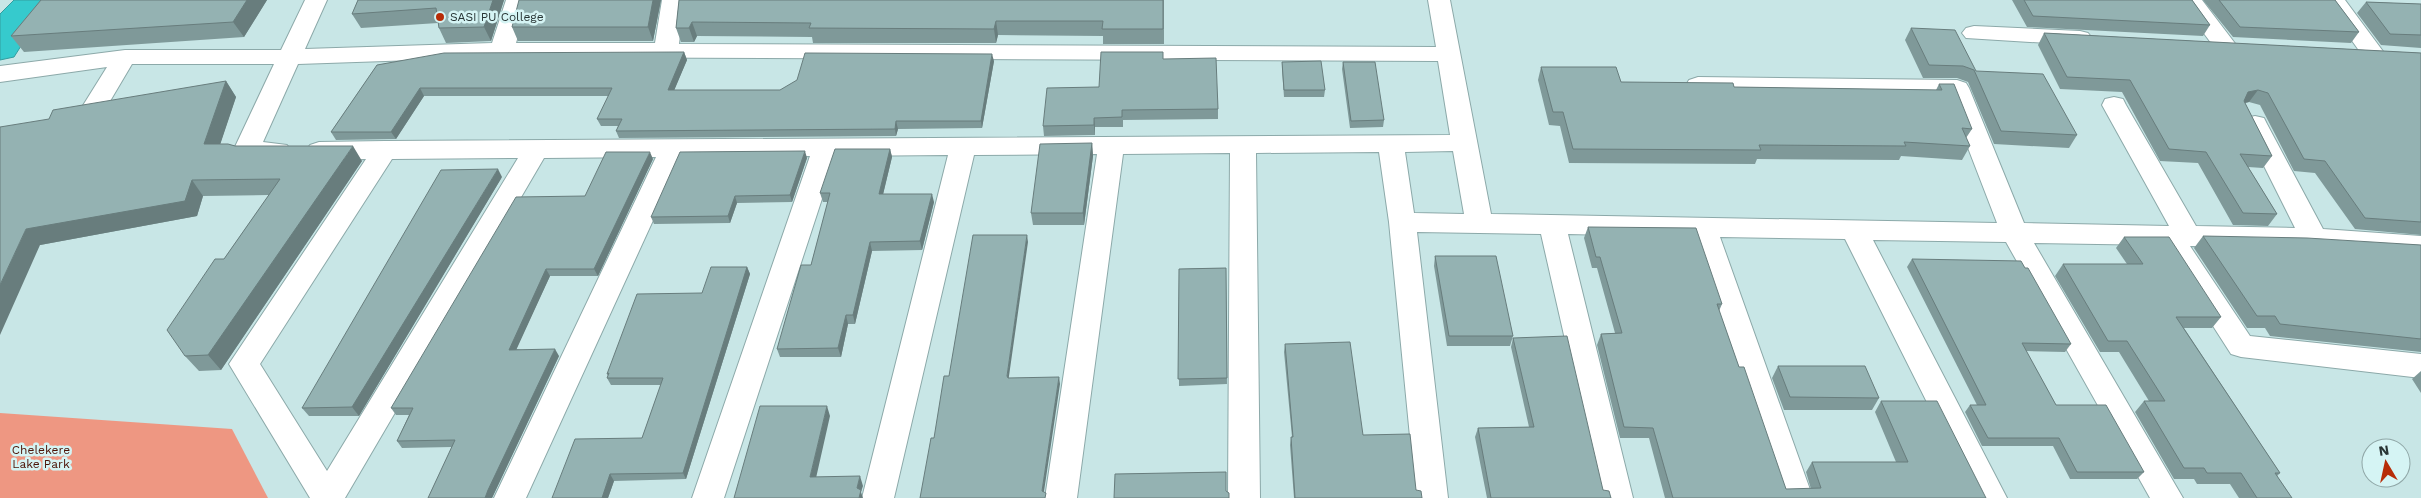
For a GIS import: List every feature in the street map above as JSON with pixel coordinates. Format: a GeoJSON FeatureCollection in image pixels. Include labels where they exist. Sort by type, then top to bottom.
{"type":"FeatureCollection","features":[{"type":"Feature","properties":{"kind":"street"},"geometry":{"type":"LineString","coordinates":[[316,0],[246,151],[1465,143]]}},
{"type":"Feature","properties":{"kind":"street"},"geometry":{"type":"LineString","coordinates":[[502,50],[517,0]]}},
{"type":"Feature","properties":{"kind":"street"},"geometry":{"type":"LineString","coordinates":[[666,50],[673,0]]}},
{"type":"Feature","properties":{"kind":"street"},"geometry":{"type":"LineString","coordinates":[[1439,0],[1479,224]]}},
{"type":"Feature","properties":{"kind":"street"},"geometry":{"type":"LineString","coordinates":[[2190,0],[2235,46],[2196,44]]}},
{"type":"Feature","properties":{"kind":"street"},"geometry":{"type":"LineString","coordinates":[[2334,0],[2383,54],[2343,52]]}},
{"type":"Feature","properties":{"kind":"street"},"geometry":{"type":"LineString","coordinates":[[1974,32],[2100,39]]}},
{"type":"Feature","properties":{"kind":"street"},"geometry":{"type":"LineString","coordinates":[[7,73],[125,57],[291,57],[502,50],[1448,54]]}},
{"type":"Feature","properties":{"kind":"street"},"geometry":{"type":"LineString","coordinates":[[94,107],[125,57]]}},
{"type":"Feature","properties":{"kind":"street"},"geometry":{"type":"LineString","coordinates":[[1684,84],[1957,88],[2014,232],[2168,498]]}},
{"type":"Feature","properties":{"kind":"street"},"geometry":{"type":"LineString","coordinates":[[2114,105],[2179,236],[2241,346],[2421,366]]}},
{"type":"Feature","properties":{"kind":"street"},"geometry":{"type":"LineString","coordinates":[[2249,112],[2314,238]]}},
{"type":"Feature","properties":{"kind":"street"},"geometry":{"type":"LineString","coordinates":[[1243,144],[1244,498]]}},
{"type":"Feature","properties":{"kind":"street"},"geometry":{"type":"LineString","coordinates":[[1390,144],[1402,222],[1432,498]]}},
{"type":"Feature","properties":{"kind":"street"},"geometry":{"type":"LineString","coordinates":[[878,498],[963,146]]}},
{"type":"Feature","properties":{"kind":"street"},"geometry":{"type":"LineString","coordinates":[[1061,498],[1111,146]]}},
{"type":"Feature","properties":{"kind":"street"},"geometry":{"type":"LineString","coordinates":[[510,498],[673,148]]}},
{"type":"Feature","properties":{"kind":"street"},"geometry":{"type":"LineString","coordinates":[[708,498],[826,148]]}},
{"type":"Feature","properties":{"kind":"street"},"geometry":{"type":"LineString","coordinates":[[385,150],[244,364],[328,498],[536,149]]}},
{"type":"Feature","properties":{"kind":"street"},"geometry":{"type":"LineString","coordinates":[[1402,222],[2314,238],[2421,246]]}},
{"type":"Feature","properties":{"kind":"street"},"geometry":{"type":"LineString","coordinates":[[1552,225],[1617,498]]}},
{"type":"Feature","properties":{"kind":"street"},"geometry":{"type":"LineString","coordinates":[[1703,227],[1798,498]]}},
{"type":"Feature","properties":{"kind":"street"},"geometry":{"type":"LineString","coordinates":[[1854,230],[1991,498]]}},
{"type":"Feature","properties":{"kind":"green space","name":"Chelekere Lake Park"},"geometry":{"type":"Polygon","coordinates":[[[0,413],[232,429],[268,498],[0,498],[0,413]]]}},
{"type":"Feature","properties":{"kind":"water"},"geometry":{"type":"Polygon","coordinates":[[[14,0],[50,0],[14,57],[0,60],[0,14],[14,0]]]}},
{"type":"Feature","properties":{"kind":"building"},"geometry":{"type":"Polygon","coordinates":[[[41,0],[247,0],[233,22],[11,36],[41,0]]]}},
{"type":"Feature","properties":{"kind":"building"},"geometry":{"type":"Polygon","coordinates":[[[358,0],[493,0],[484,27],[439,28],[436,8],[352,14],[358,0]]]}},
{"type":"Feature","properties":{"kind":"building"},"geometry":{"type":"Polygon","coordinates":[[[519,0],[653,0],[648,27],[512,27],[519,0]]]}},
{"type":"Feature","properties":{"kind":"building"},"geometry":{"type":"Polygon","coordinates":[[[679,0],[1163,0],[1163,29],[1102,29],[1103,21],[996,21],[994,29],[809,28],[811,23],[692,22],[689,28],[676,28],[679,0]]]}},
{"type":"Feature","properties":{"kind":"building"},"geometry":{"type":"Polygon","coordinates":[[[2024,0],[2192,0],[2210,25],[2033,16],[2024,0]]]}},
{"type":"Feature","properties":{"kind":"building"},"geometry":{"type":"Polygon","coordinates":[[[2219,0],[2335,0],[2359,32],[2240,27],[2219,0]]]}},
{"type":"Feature","properties":{"kind":"building"},"geometry":{"type":"Polygon","coordinates":[[[2366,2],[2421,4],[2421,35],[2390,34],[2366,2]]]}},
{"type":"Feature","properties":{"kind":"building"},"geometry":{"type":"Polygon","coordinates":[[[1911,28],[1955,30],[1976,71],[2043,74],[2077,135],[2001,131],[1974,70],[1963,66],[1929,65],[1911,28]]]}},
{"type":"Feature","properties":{"kind":"building"},"geometry":{"type":"Polygon","coordinates":[[[2044,33],[2421,53],[2421,222],[2365,218],[2325,161],[2304,159],[2268,93],[2258,90],[2248,92],[2244,101],[2272,156],[2240,154],[2277,214],[2243,213],[2206,152],[2169,149],[2130,80],[2067,77],[2044,33]]]}},
{"type":"Feature","properties":{"kind":"building"},"geometry":{"type":"Polygon","coordinates":[[[684,52],[668,90],[780,90],[797,80],[805,53],[992,54],[981,121],[896,121],[895,129],[616,131],[622,119],[597,119],[612,88],[420,88],[391,132],[331,132],[377,65],[444,53],[684,52]]]}},
{"type":"Feature","properties":{"kind":"building"},"geometry":{"type":"Polygon","coordinates":[[[1101,52],[1163,52],[1163,59],[1216,58],[1218,109],[1122,110],[1122,117],[1094,118],[1094,125],[1043,126],[1047,88],[1099,87],[1101,52]]]}},
{"type":"Feature","properties":{"kind":"building"},"geometry":{"type":"Polygon","coordinates":[[[1321,61],[1325,90],[1284,90],[1282,62],[1321,61]]]}},
{"type":"Feature","properties":{"kind":"building"},"geometry":{"type":"Polygon","coordinates":[[[1343,62],[1375,62],[1384,120],[1351,121],[1343,62]]]}},
{"type":"Feature","properties":{"kind":"building"},"geometry":{"type":"Polygon","coordinates":[[[1541,67],[1616,67],[1621,82],[1733,83],[1734,87],[1942,90],[1939,84],[1954,84],[1972,129],[1962,128],[1970,146],[1904,142],[1906,146],[1759,145],[1761,150],[1573,149],[1563,112],[1553,112],[1541,67]]]}},
{"type":"Feature","properties":{"kind":"building"},"geometry":{"type":"Polygon","coordinates":[[[226,81],[204,144],[228,144],[235,146],[353,146],[208,355],[185,356],[167,330],[215,259],[224,259],[280,179],[192,180],[185,201],[26,229],[0,285],[0,127],[49,119],[53,110],[226,81]]]}},
{"type":"Feature","properties":{"kind":"building"},"geometry":{"type":"Polygon","coordinates":[[[1092,143],[1083,213],[1031,213],[1040,144],[1092,143]]]}},
{"type":"Feature","properties":{"kind":"building"},"geometry":{"type":"Polygon","coordinates":[[[835,149],[890,149],[879,194],[932,194],[920,241],[870,242],[853,315],[846,315],[838,348],[777,349],[801,265],[811,265],[830,193],[820,193],[835,149]]]}},
{"type":"Feature","properties":{"kind":"building"},"geometry":{"type":"Polygon","coordinates":[[[805,151],[790,195],[735,196],[728,216],[651,217],[680,152],[805,151]]]}},
{"type":"Feature","properties":{"kind":"building"},"geometry":{"type":"Polygon","coordinates":[[[606,152],[650,152],[594,269],[546,269],[509,350],[555,349],[485,498],[428,498],[455,440],[397,441],[413,408],[391,408],[516,197],[585,196],[606,152]]]}},
{"type":"Feature","properties":{"kind":"building"},"geometry":{"type":"Polygon","coordinates":[[[498,169],[352,407],[302,408],[441,170],[498,169]]]}},
{"type":"Feature","properties":{"kind":"building"},"geometry":{"type":"Polygon","coordinates":[[[1588,227],[1696,228],[1722,304],[1717,304],[1739,367],[1744,367],[1786,489],[1821,488],[1812,462],[1908,462],[1881,401],[1937,401],[1986,498],[1673,498],[1653,428],[1624,427],[1601,334],[1622,333],[1600,257],[1596,257],[1588,227]]]}},
{"type":"Feature","properties":{"kind":"building"},"geometry":{"type":"Polygon","coordinates":[[[973,235],[1027,235],[1007,376],[1008,378],[1059,377],[1042,491],[1046,493],[1045,498],[920,498],[931,438],[934,438],[944,376],[949,376],[973,235]]]}},
{"type":"Feature","properties":{"kind":"building"},"geometry":{"type":"Polygon","coordinates":[[[2203,236],[2307,238],[2421,245],[2421,339],[2280,324],[2275,316],[2257,316],[2203,236]]]}},
{"type":"Feature","properties":{"kind":"building"},"geometry":{"type":"Polygon","coordinates":[[[2124,237],[2169,237],[2221,317],[2176,317],[2280,473],[2275,473],[2292,498],[2257,498],[2241,473],[2207,473],[2204,468],[2184,468],[2144,401],[2165,401],[2127,341],[2108,341],[2063,264],[2143,264],[2124,237]]]}},
{"type":"Feature","properties":{"kind":"building"},"geometry":{"type":"Polygon","coordinates":[[[1435,256],[1496,256],[1513,336],[1449,336],[1435,256]]]}},
{"type":"Feature","properties":{"kind":"building"},"geometry":{"type":"Polygon","coordinates":[[[1912,259],[2021,261],[2025,268],[2028,268],[2071,344],[2022,343],[2056,405],[2106,405],[2144,472],[2077,472],[2059,438],[1988,438],[1970,405],[1986,405],[1912,259]]]}},
{"type":"Feature","properties":{"kind":"building"},"geometry":{"type":"Polygon","coordinates":[[[711,267],[747,267],[683,473],[610,474],[602,498],[552,498],[575,439],[642,438],[663,378],[607,378],[637,294],[702,293],[711,267]]]}},
{"type":"Feature","properties":{"kind":"building"},"geometry":{"type":"Polygon","coordinates":[[[1226,268],[1227,378],[1178,379],[1179,269],[1226,268]]]}},
{"type":"Feature","properties":{"kind":"building"},"geometry":{"type":"Polygon","coordinates":[[[1567,336],[1603,490],[1609,491],[1611,498],[1491,498],[1478,428],[1534,427],[1513,338],[1567,336]]]}},
{"type":"Feature","properties":{"kind":"building"},"geometry":{"type":"Polygon","coordinates":[[[1350,342],[1363,435],[1410,434],[1416,490],[1421,491],[1422,498],[1295,498],[1291,437],[1293,437],[1285,344],[1350,342]]]}},
{"type":"Feature","properties":{"kind":"building"},"geometry":{"type":"Polygon","coordinates":[[[1778,366],[1865,366],[1879,398],[1790,397],[1778,366]]]}},
{"type":"Feature","properties":{"kind":"building"},"geometry":{"type":"Polygon","coordinates":[[[760,406],[827,406],[810,477],[860,476],[857,488],[861,490],[859,498],[734,498],[760,406]]]}},
{"type":"Feature","properties":{"kind":"building"},"geometry":{"type":"Polygon","coordinates":[[[1226,472],[1226,491],[1229,493],[1229,498],[1114,498],[1115,474],[1226,472]]]}},
{"type":"Feature","properties":{"kind":"place","name":"SASI PU College"},"geometry":{"type":"Point","coordinates":[440,17]}}]}
